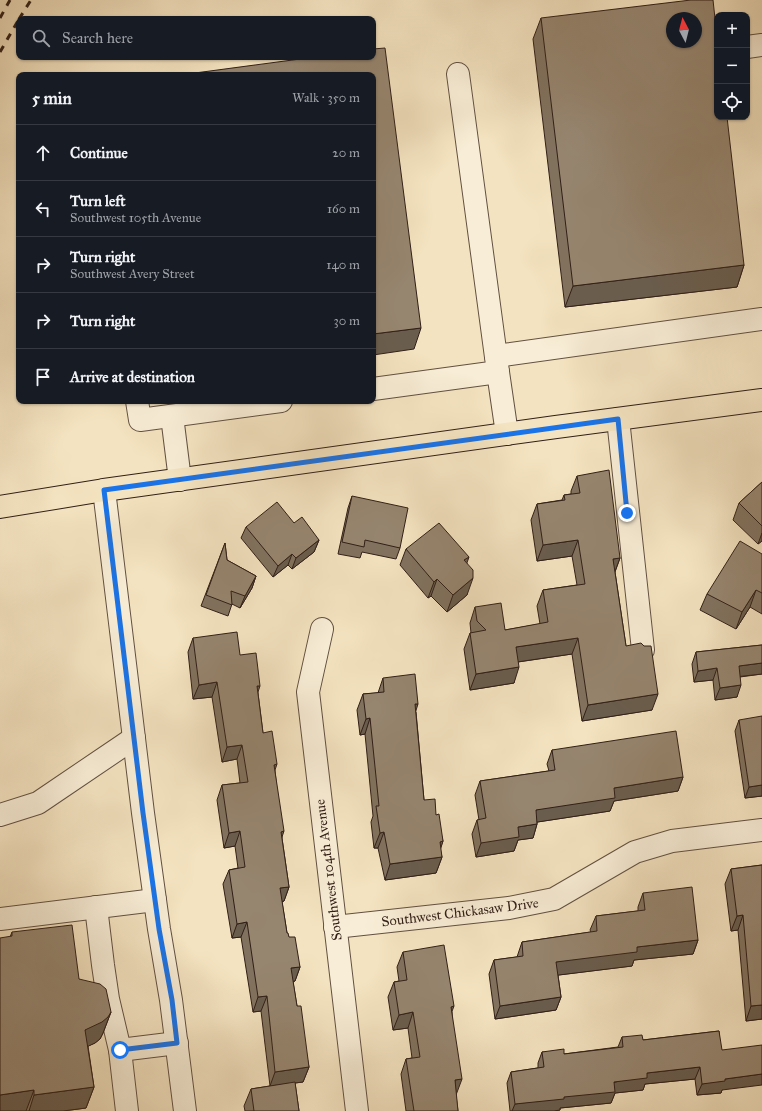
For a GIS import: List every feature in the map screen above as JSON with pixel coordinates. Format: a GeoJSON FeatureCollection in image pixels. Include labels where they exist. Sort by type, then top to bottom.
{"type":"FeatureCollection","features":[{"type":"Feature","properties":{"kind":"main road"},"geometry":{"type":"LineString","coordinates":[[0,507],[104,490],[762,400]]}},
{"type":"Feature","properties":{"kind":"street"},"geometry":{"type":"LineString","coordinates":[[750,47],[762,45]]}},
{"type":"Feature","properties":{"kind":"street"},"geometry":{"type":"LineString","coordinates":[[458,74],[507,434]]}},
{"type":"Feature","properties":{"kind":"street"},"geometry":{"type":"LineString","coordinates":[[376,388],[497,364],[762,319]]}},
{"type":"Feature","properties":{"kind":"street"},"geometry":{"type":"LineString","coordinates":[[137,404],[140,420],[259,404]]}},
{"type":"Feature","properties":{"kind":"street"},"geometry":{"type":"LineString","coordinates":[[172,416],[180,480]]}},
{"type":"Feature","properties":{"kind":"street"},"geometry":{"type":"LineString","coordinates":[[618,419],[643,650]]}},
{"type":"Feature","properties":{"kind":"street"},"geometry":{"type":"LineString","coordinates":[[104,490],[155,900],[172,1000],[185,1111]]}},
{"type":"Feature","properties":{"kind":"street","name":"Southwest 104th Avenue"},"geometry":{"type":"LineString","coordinates":[[322,629],[308,692],[357,1111]]}},
{"type":"Feature","properties":{"kind":"street"},"geometry":{"type":"LineString","coordinates":[[0,815],[38,804],[134,738]]}},
{"type":"Feature","properties":{"kind":"street","name":"Southwest Chickasaw Drive"},"geometry":{"type":"LineString","coordinates":[[335,927],[509,908],[554,899],[635,852],[672,841],[762,830]]}},
{"type":"Feature","properties":{"kind":"street"},"geometry":{"type":"LineString","coordinates":[[0,919],[155,900]]}},
{"type":"Feature","properties":{"kind":"street"},"geometry":{"type":"LineString","coordinates":[[96,907],[108,999],[120,1050],[127,1111]]}},
{"type":"Feature","properties":{"kind":"street"},"geometry":{"type":"LineString","coordinates":[[120,1050],[177,1043]]}},
{"type":"Feature","properties":{"kind":"building"},"geometry":{"type":"Polygon","coordinates":[[[691,0],[713,0],[714,120],[727,120],[744,265],[573,286],[541,18],[691,0]]]}},
{"type":"Feature","properties":{"kind":"building"},"geometry":{"type":"Polygon","coordinates":[[[385,48],[421,328],[376,334],[376,72],[202,72],[292,60],[376,60],[376,49],[385,48]]]}},
{"type":"Feature","properties":{"kind":"building"},"geometry":{"type":"Polygon","coordinates":[[[609,470],[620,558],[613,559],[626,646],[641,643],[644,646],[651,646],[658,694],[588,705],[578,638],[516,647],[519,667],[476,674],[470,633],[486,630],[477,621],[475,607],[501,603],[505,630],[548,622],[543,590],[585,584],[578,540],[543,545],[537,504],[565,500],[564,495],[580,493],[577,476],[609,470]]]}},
{"type":"Feature","properties":{"kind":"building"},"geometry":{"type":"Polygon","coordinates":[[[762,482],[762,526],[739,503],[762,482]]]}},
{"type":"Feature","properties":{"kind":"building"},"geometry":{"type":"Polygon","coordinates":[[[352,496],[408,508],[400,548],[365,540],[364,547],[342,542],[352,496]]]}},
{"type":"Feature","properties":{"kind":"building"},"geometry":{"type":"Polygon","coordinates":[[[277,502],[294,523],[302,517],[319,540],[296,558],[292,554],[278,566],[246,527],[277,502]]]}},
{"type":"Feature","properties":{"kind":"building"},"geometry":{"type":"Polygon","coordinates":[[[439,523],[469,557],[464,560],[473,570],[473,578],[453,595],[437,579],[434,582],[406,549],[439,523]]]}},
{"type":"Feature","properties":{"kind":"building"},"geometry":{"type":"Polygon","coordinates":[[[740,541],[762,554],[762,593],[756,590],[742,612],[707,594],[740,541]]]}},
{"type":"Feature","properties":{"kind":"building"},"geometry":{"type":"Polygon","coordinates":[[[225,543],[227,560],[256,576],[245,596],[231,591],[232,605],[206,595],[225,543]]]}},
{"type":"Feature","properties":{"kind":"building"},"geometry":{"type":"Polygon","coordinates":[[[237,632],[240,655],[256,653],[260,686],[257,686],[263,733],[272,731],[277,764],[274,765],[284,831],[281,832],[289,887],[280,888],[287,933],[289,937],[295,937],[300,967],[291,968],[297,1006],[301,1006],[309,1067],[275,1072],[267,996],[258,997],[247,922],[237,924],[229,870],[245,867],[240,831],[229,833],[222,785],[248,782],[242,745],[227,747],[217,682],[199,685],[193,638],[237,632]]]}},
{"type":"Feature","properties":{"kind":"building"},"geometry":{"type":"Polygon","coordinates":[[[762,645],[762,663],[739,666],[741,685],[720,688],[717,668],[698,671],[696,652],[762,645]]]}},
{"type":"Feature","properties":{"kind":"building"},"geometry":{"type":"Polygon","coordinates":[[[415,674],[418,704],[415,704],[424,800],[435,799],[436,815],[439,814],[443,841],[440,842],[442,857],[390,864],[384,832],[380,833],[376,806],[379,806],[370,718],[366,719],[363,694],[384,692],[383,678],[415,674]]]}},
{"type":"Feature","properties":{"kind":"building"},"geometry":{"type":"Polygon","coordinates":[[[762,716],[762,785],[749,787],[739,720],[762,716]]]}},
{"type":"Feature","properties":{"kind":"building"},"geometry":{"type":"Polygon","coordinates":[[[676,731],[683,777],[614,788],[615,798],[536,810],[537,824],[518,827],[519,837],[481,843],[477,820],[486,818],[480,781],[555,770],[552,750],[676,731]]]}},
{"type":"Feature","properties":{"kind":"building"},"geometry":{"type":"Polygon","coordinates":[[[762,865],[762,1005],[751,1006],[743,915],[737,916],[731,869],[762,865]]]}},
{"type":"Feature","properties":{"kind":"building"},"geometry":{"type":"Polygon","coordinates":[[[692,887],[698,940],[637,947],[637,952],[556,962],[561,997],[500,1006],[494,960],[523,956],[522,942],[597,931],[596,916],[645,910],[643,893],[692,887]]]}},
{"type":"Feature","properties":{"kind":"building"},"geometry":{"type":"Polygon","coordinates":[[[72,925],[79,979],[100,984],[106,989],[111,1012],[102,1022],[85,1030],[94,1087],[34,1095],[34,1090],[0,1095],[0,938],[12,936],[12,932],[72,925]]]}},
{"type":"Feature","properties":{"kind":"building"},"geometry":{"type":"Polygon","coordinates":[[[444,945],[454,1006],[451,1007],[462,1079],[455,1080],[458,1111],[414,1111],[406,1059],[420,1057],[413,1012],[399,1015],[394,982],[407,980],[403,952],[444,945]]]}},
{"type":"Feature","properties":{"kind":"building"},"geometry":{"type":"Polygon","coordinates":[[[719,1031],[722,1050],[762,1045],[762,1074],[702,1084],[700,1067],[647,1073],[647,1078],[614,1082],[615,1092],[515,1104],[511,1072],[544,1067],[542,1052],[564,1049],[564,1054],[623,1047],[622,1037],[642,1035],[643,1040],[719,1031]]]}},
{"type":"Feature","properties":{"kind":"building"},"geometry":{"type":"Polygon","coordinates":[[[295,1082],[299,1111],[254,1111],[251,1089],[295,1082]]]}},
{"type":"Feature","properties":{"kind":"railway"},"geometry":{"type":"LineString","coordinates":[[0,18],[10,0]]}},
{"type":"Feature","properties":{"kind":"railway"},"geometry":{"type":"LineString","coordinates":[[21,16],[31,0]]}},
{"type":"Feature","properties":{"kind":"railway"},"geometry":{"type":"LineString","coordinates":[[0,52],[16,24]]}},
{"type":"Feature","properties":{"kind":"route"},"geometry":{"type":"LineString","coordinates":[[120,1050],[177,1043],[172,1000],[159,929],[143,813],[104,490],[618,419],[627,513]]}}]}
